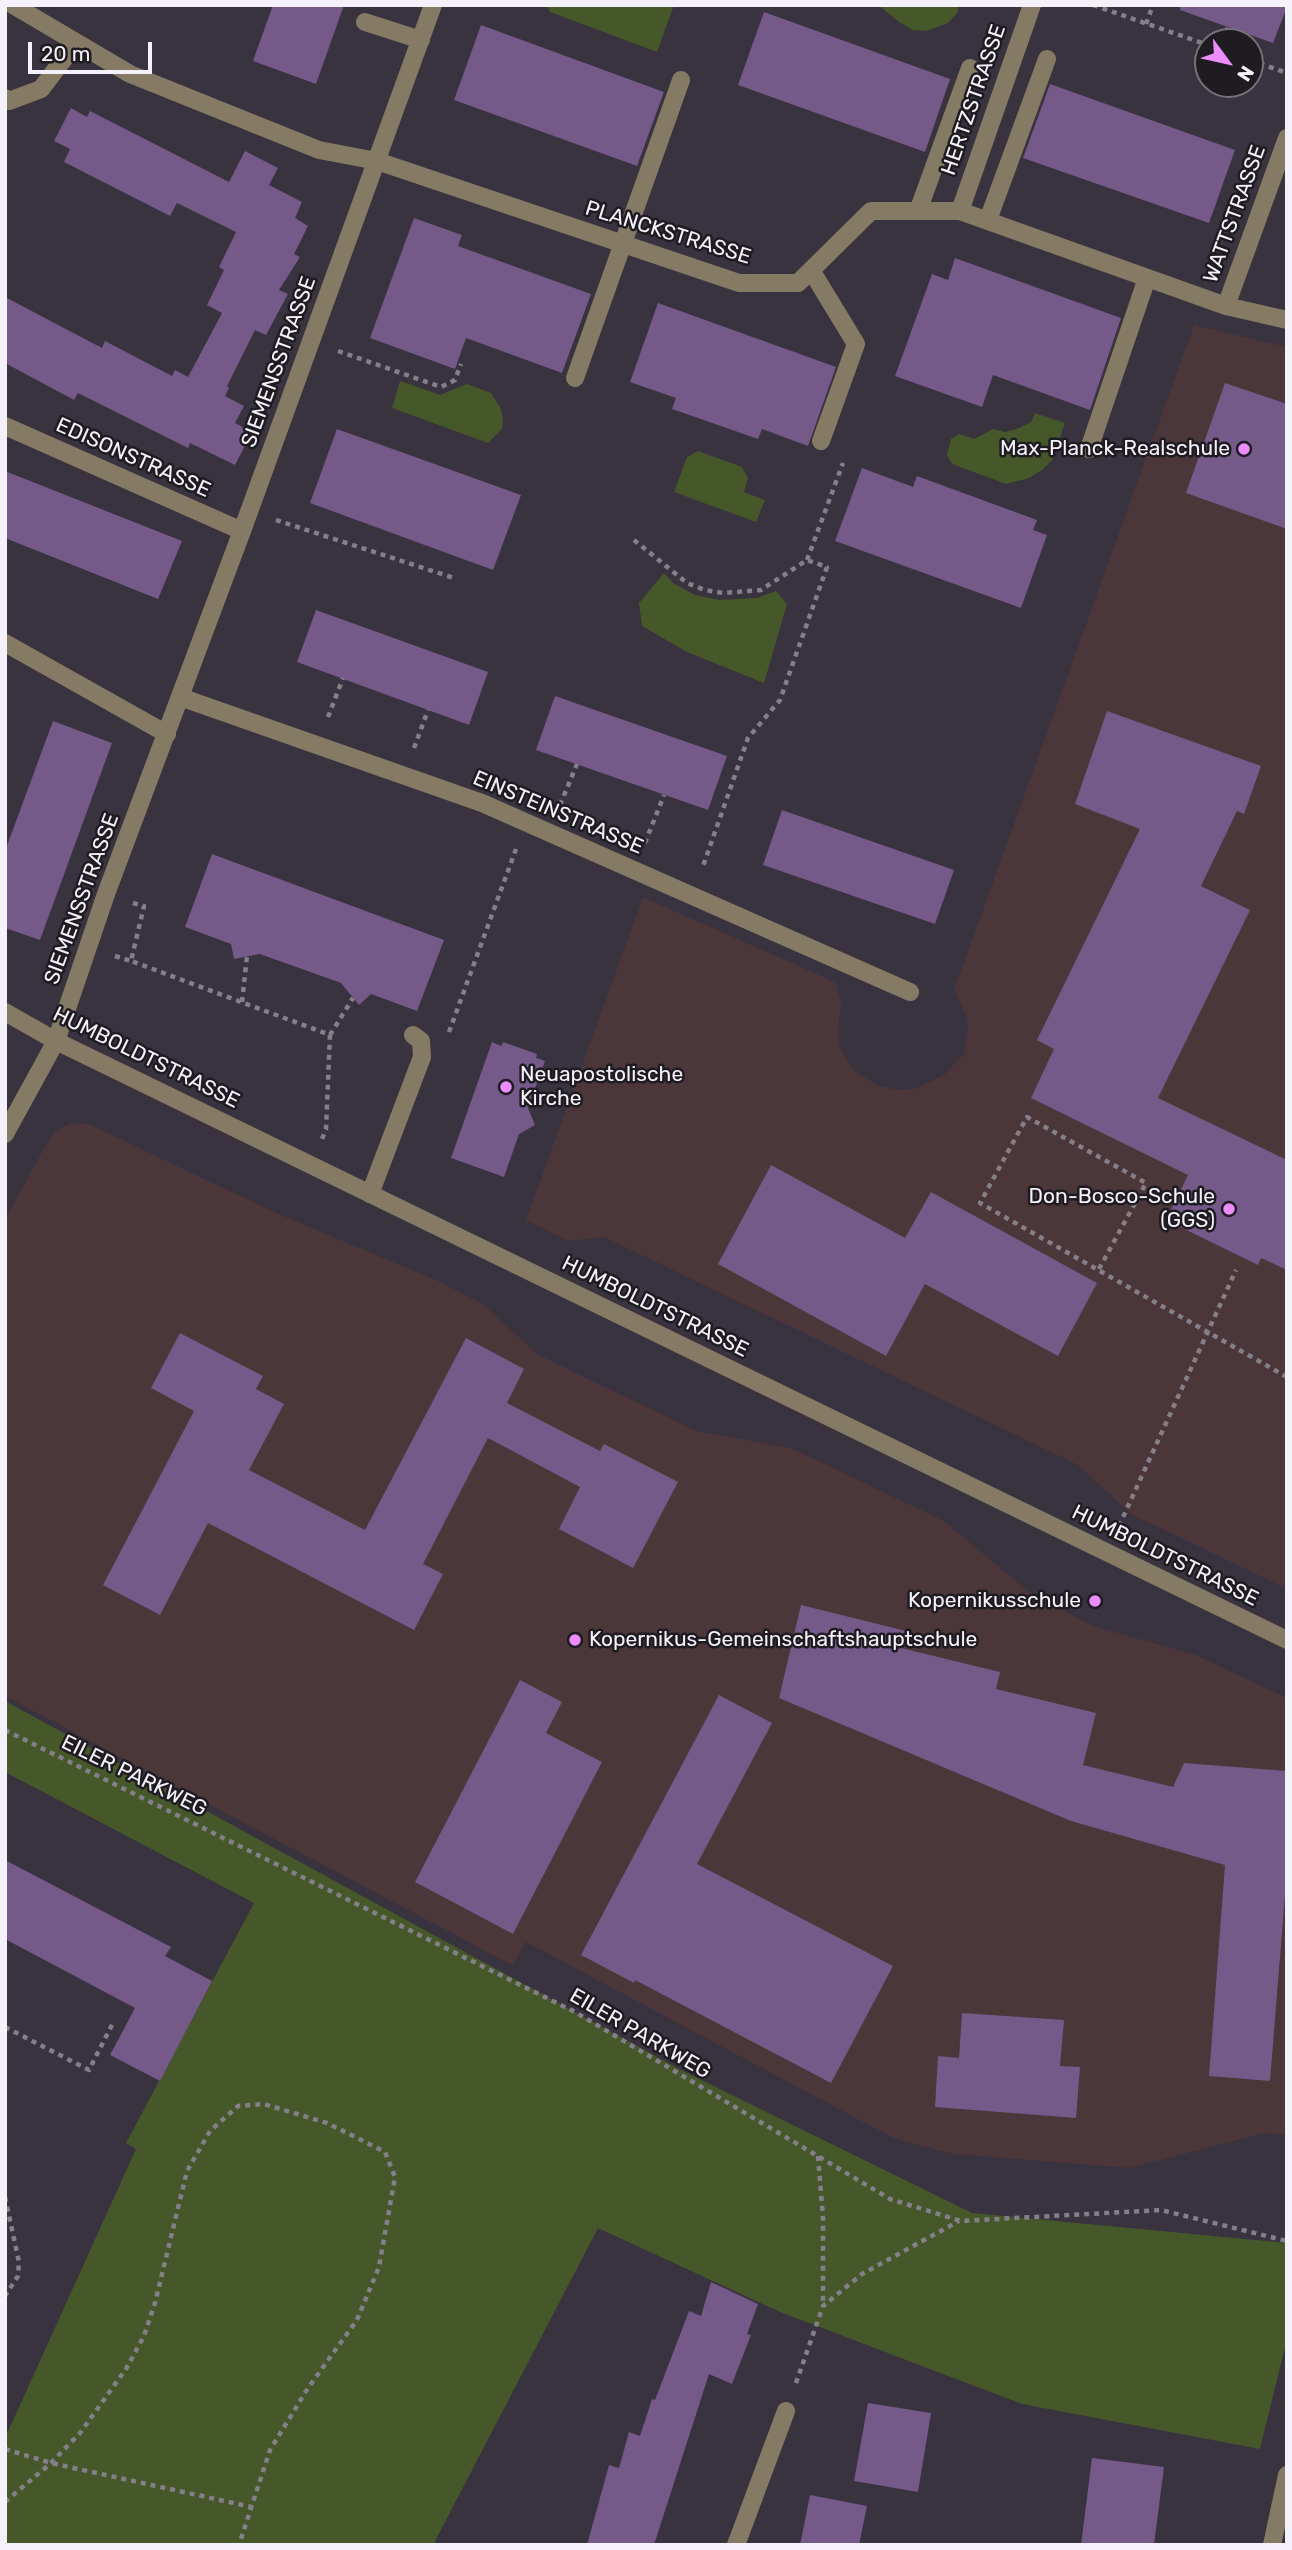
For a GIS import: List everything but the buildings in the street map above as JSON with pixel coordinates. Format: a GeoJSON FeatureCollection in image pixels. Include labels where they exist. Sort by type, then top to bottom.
{"type":"FeatureCollection","features":[{"type":"Feature","properties":{"kind":"street","name":"PLANCKSTRASSE"},"geometry":{"type":"LineString","coordinates":[[13,5],[130,75],[319,150],[377,161],[739,284],[798,283],[871,211],[960,211],[1226,306],[1287,320]]}},
{"type":"Feature","properties":{"kind":"street","name":"SIEMENSSTRASSE"},"geometry":{"type":"LineString","coordinates":[[5,1133],[56,1041],[106,894],[242,531],[433,5]]}},
{"type":"Feature","properties":{"kind":"street","name":"HERTZSTRASSE"},"geometry":{"type":"LineString","coordinates":[[960,211],[1032,5]]}},
{"type":"Feature","properties":{"kind":"street"},"geometry":{"type":"LineString","coordinates":[[365,22],[421,40]]}},
{"type":"Feature","properties":{"kind":"street"},"geometry":{"type":"LineString","coordinates":[[5,98],[9,100],[41,89],[76,43]]}},
{"type":"Feature","properties":{"kind":"street"},"geometry":{"type":"LineString","coordinates":[[988,220],[1047,60]]}},
{"type":"Feature","properties":{"kind":"street"},"geometry":{"type":"LineString","coordinates":[[918,211],[970,68]]}},
{"type":"Feature","properties":{"kind":"street"},"geometry":{"type":"LineString","coordinates":[[575,378],[681,80]]}},
{"type":"Feature","properties":{"kind":"street","name":"WATTSTRASSE"},"geometry":{"type":"LineString","coordinates":[[1226,306],[1287,138]]}},
{"type":"Feature","properties":{"kind":"street"},"geometry":{"type":"LineString","coordinates":[[811,270],[856,344],[821,440]]}},
{"type":"Feature","properties":{"kind":"street"},"geometry":{"type":"LineString","coordinates":[[1089,449],[1147,278]]}},
{"type":"Feature","properties":{"kind":"street","name":"EDISONSTRASSE"},"geometry":{"type":"LineString","coordinates":[[5,426],[242,531]]}},
{"type":"Feature","properties":{"kind":"street"},"geometry":{"type":"LineString","coordinates":[[5,643],[167,734]]}},
{"type":"Feature","properties":{"kind":"street","name":"EINSTEINSTRASSE"},"geometry":{"type":"LineString","coordinates":[[180,697],[482,803],[910,992]]}},
{"type":"Feature","properties":{"kind":"street","name":"HUMBOLDTSTRASSE"},"geometry":{"type":"LineString","coordinates":[[5,1012],[56,1041],[1287,1640]]}},
{"type":"Feature","properties":{"kind":"street"},"geometry":{"type":"LineString","coordinates":[[370,1194],[422,1057],[421,1041],[413,1035]]}},
{"type":"Feature","properties":{"kind":"street"},"geometry":{"type":"LineString","coordinates":[[736,2545],[786,2411]]}},
{"type":"Feature","properties":{"kind":"street"},"geometry":{"type":"LineString","coordinates":[[1272,2545],[1287,2475]]}},
{"type":"Feature","properties":{"kind":"path"},"geometry":{"type":"LineString","coordinates":[[1093,5],[1194,40]]}},
{"type":"Feature","properties":{"kind":"path"},"geometry":{"type":"LineString","coordinates":[[1146,24],[1153,5]]}},
{"type":"Feature","properties":{"kind":"path"},"geometry":{"type":"LineString","coordinates":[[1264,65],[1287,73]]}},
{"type":"Feature","properties":{"kind":"path"},"geometry":{"type":"LineString","coordinates":[[310,342],[441,387],[455,380],[461,365]]}},
{"type":"Feature","properties":{"kind":"path"},"geometry":{"type":"LineString","coordinates":[[249,511],[454,578]]}},
{"type":"Feature","properties":{"kind":"path"},"geometry":{"type":"LineString","coordinates":[[634,540],[687,583],[723,593],[761,590],[807,560],[827,567],[780,700],[748,738],[694,897]]}},
{"type":"Feature","properties":{"kind":"path"},"geometry":{"type":"LineString","coordinates":[[317,745],[343,678]]}},
{"type":"Feature","properties":{"kind":"path"},"geometry":{"type":"LineString","coordinates":[[405,776],[428,710]]}},
{"type":"Feature","properties":{"kind":"path"},"geometry":{"type":"LineString","coordinates":[[549,833],[577,764]]}},
{"type":"Feature","properties":{"kind":"path"},"geometry":{"type":"LineString","coordinates":[[634,870],[664,794]]}},
{"type":"Feature","properties":{"kind":"path"},"geometry":{"type":"LineString","coordinates":[[447,1037],[526,822]]}},
{"type":"Feature","properties":{"kind":"path"},"geometry":{"type":"LineString","coordinates":[[106,894],[144,906],[131,961]]}},
{"type":"Feature","properties":{"kind":"path"},"geometry":{"type":"LineString","coordinates":[[242,1002],[247,956]]}},
{"type":"Feature","properties":{"kind":"path"},"geometry":{"type":"LineString","coordinates":[[117,957],[330,1035]]}},
{"type":"Feature","properties":{"kind":"path"},"geometry":{"type":"LineString","coordinates":[[309,1164],[326,1129],[330,1035],[353,998]]}},
{"type":"Feature","properties":{"kind":"path"},"geometry":{"type":"LineString","coordinates":[[1099,1269],[1146,1183],[1027,1117],[980,1203],[1287,1377]]}},
{"type":"Feature","properties":{"kind":"path"},"geometry":{"type":"LineString","coordinates":[[1107,1552],[1236,1270]]}},
{"type":"Feature","properties":{"kind":"path","name":"EILER PARKWEG"},"geometry":{"type":"LineString","coordinates":[[5,1730],[575,2012],[890,2199],[961,2221],[1161,2210],[1287,2241]]}},
{"type":"Feature","properties":{"kind":"path"},"geometry":{"type":"LineString","coordinates":[[5,2027],[89,2070],[114,2021]]}},
{"type":"Feature","properties":{"kind":"path"},"geometry":{"type":"LineString","coordinates":[[5,2502],[51,2463],[80,2433],[126,2369],[144,2336],[155,2304],[187,2171],[210,2131],[238,2106],[264,2104],[327,2123],[385,2152],[395,2177],[379,2267],[357,2320],[308,2388],[270,2450],[239,2545]]}},
{"type":"Feature","properties":{"kind":"path"},"geometry":{"type":"LineString","coordinates":[[786,2411],[823,2305],[823,2218],[818,2155]]}},
{"type":"Feature","properties":{"kind":"path"},"geometry":{"type":"LineString","coordinates":[[5,2197],[19,2262],[18,2276],[5,2296]]}},
{"type":"Feature","properties":{"kind":"path"},"geometry":{"type":"LineString","coordinates":[[823,2305],[862,2274],[961,2221]]}},
{"type":"Feature","properties":{"kind":"path"},"geometry":{"type":"LineString","coordinates":[[5,2449],[51,2463],[252,2507]]}},
{"type":"Feature","properties":{"kind":"shaded area"},"geometry":{"type":"Polygon","coordinates":[[[1194,325],[1287,347],[1287,1589],[1131,1514],[1078,1465],[604,1237],[568,1241],[526,1220],[643,897],[835,982],[841,1001],[838,1032],[840,1048],[855,1071],[877,1085],[898,1090],[914,1089],[944,1075],[964,1054],[967,1018],[954,990],[1194,325]]]}},
{"type":"Feature","properties":{"kind":"shaded area","name":"Kopernikus-Gemeinschaftshauptschule"},"geometry":{"type":"Polygon","coordinates":[[[72,1123],[89,1124],[274,1212],[443,1283],[484,1305],[537,1354],[696,1431],[791,1448],[944,1521],[1028,1591],[1093,1626],[1196,1655],[1287,1698],[1287,2135],[1264,2133],[1130,2168],[953,2154],[893,2138],[526,1942],[512,1965],[5,1696],[5,1220],[43,1150],[57,1130],[72,1123]]]}},
{"type":"Feature","properties":{"kind":"green space"},"geometry":{"type":"Polygon","coordinates":[[[546,5],[674,5],[657,52],[550,12],[546,5]]]}},
{"type":"Feature","properties":{"kind":"green space"},"geometry":{"type":"Polygon","coordinates":[[[878,5],[959,5],[957,13],[948,23],[926,31],[913,30],[878,5]]]}},
{"type":"Feature","properties":{"kind":"green space"},"geometry":{"type":"Polygon","coordinates":[[[400,381],[440,395],[467,384],[491,393],[501,409],[502,429],[488,443],[392,408],[400,381]]]}},
{"type":"Feature","properties":{"kind":"green space"},"geometry":{"type":"Polygon","coordinates":[[[1035,413],[1065,423],[1052,460],[1029,478],[1006,484],[952,464],[947,455],[951,439],[959,434],[974,439],[993,429],[1005,432],[1017,429],[1031,422],[1035,413]]]}},
{"type":"Feature","properties":{"kind":"green space"},"geometry":{"type":"Polygon","coordinates":[[[698,451],[742,467],[748,478],[744,492],[765,500],[756,522],[674,492],[687,457],[698,451]]]}},
{"type":"Feature","properties":{"kind":"green space"},"geometry":{"type":"Polygon","coordinates":[[[664,573],[673,583],[695,595],[719,600],[757,598],[776,591],[787,604],[764,683],[687,652],[642,626],[639,603],[664,573]]]}},
{"type":"Feature","properties":{"kind":"green space"},"geometry":{"type":"Polygon","coordinates":[[[5,1701],[683,2071],[972,2213],[1287,2243],[1287,2339],[1260,2449],[1022,2404],[780,2312],[598,2228],[433,2545],[5,2545],[5,2438],[136,2149],[126,2143],[254,1903],[5,1772],[5,1701]]]}},
{"type":"Feature","properties":{"kind":"place","name":"Max-Planck-Realschule"},"geometry":{"type":"Point","coordinates":[1244,449]}},
{"type":"Feature","properties":{"kind":"place","name":"Neuapostolische Kirche"},"geometry":{"type":"Point","coordinates":[506,1087]}},
{"type":"Feature","properties":{"kind":"place","name":"Don-Bosco-Schule (GGS)"},"geometry":{"type":"Point","coordinates":[1229,1209]}},
{"type":"Feature","properties":{"kind":"place","name":"Kopernikusschule"},"geometry":{"type":"Point","coordinates":[1095,1601]}},
{"type":"Feature","properties":{"kind":"place","name":"Kopernikus-Gemeinschaftshauptschule"},"geometry":{"type":"Point","coordinates":[575,1640]}}]}
